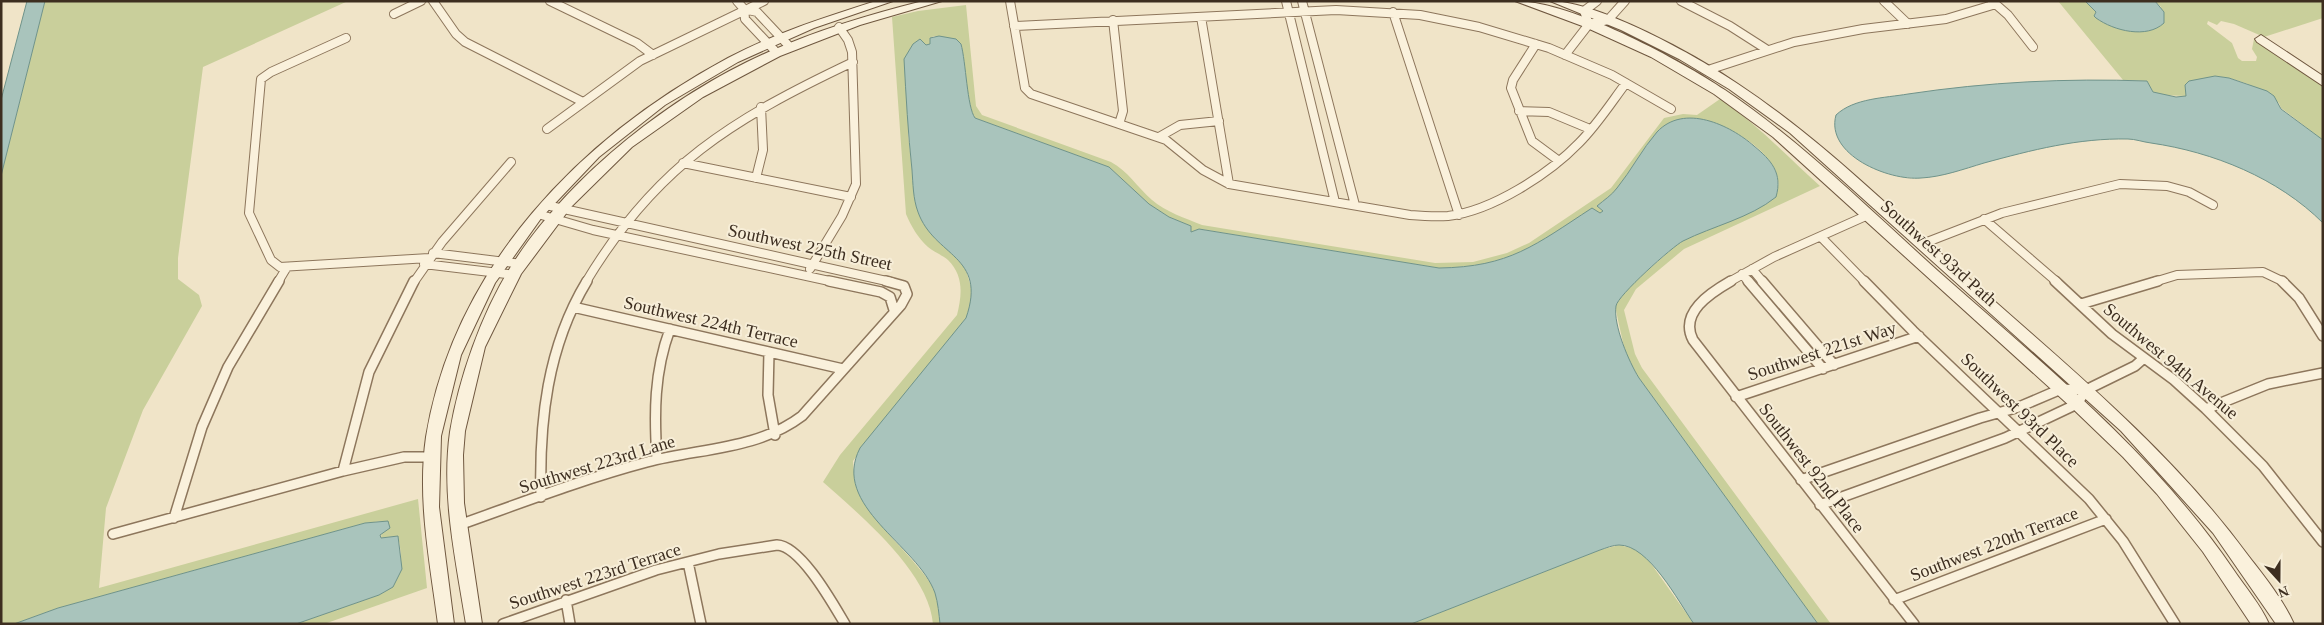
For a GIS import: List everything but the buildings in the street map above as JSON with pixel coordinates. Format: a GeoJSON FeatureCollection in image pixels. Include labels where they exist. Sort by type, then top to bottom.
{"type":"FeatureCollection","features":[{"type":"Feature","properties":{"kind":"street"},"geometry":{"type":"LineString","coordinates":[[394,14],[421,1]]}},
{"type":"Feature","properties":{"kind":"street"},"geometry":{"type":"LineString","coordinates":[[433,1],[456,34],[465,42],[583,102]]}},
{"type":"Feature","properties":{"kind":"street"},"geometry":{"type":"LineString","coordinates":[[550,1],[637,43],[653,55]]}},
{"type":"Feature","properties":{"kind":"street"},"geometry":{"type":"LineString","coordinates":[[737,1],[744,9],[745,19],[772,47]]}},
{"type":"Feature","properties":{"kind":"street"},"geometry":{"type":"LineString","coordinates":[[547,129],[630,68],[744,9],[764,1]]}},
{"type":"Feature","properties":{"kind":"street"},"geometry":{"type":"LineString","coordinates":[[785,42],[832,18],[888,1]]}},
{"type":"Feature","properties":{"kind":"street"},"geometry":{"type":"LineString","coordinates":[[446,624],[433,526],[432,457],[437,420],[450,370],[468,322],[499,267],[542,209],[588,160],[652,109],[701,77],[785,42],[936,1]]}},
{"type":"Feature","properties":{"kind":"street"},"geometry":{"type":"LineString","coordinates":[[1010,1],[1023,79],[1027,91],[1159,138],[1174,145],[1203,170],[1230,184],[1430,216],[1459,215],[1488,204],[1559,161],[1580,142],[1626,82]]}},
{"type":"Feature","properties":{"kind":"street"},"geometry":{"type":"LineString","coordinates":[[1286,1],[1335,202]]}},
{"type":"Feature","properties":{"kind":"street"},"geometry":{"type":"LineString","coordinates":[[1302,1],[1355,205]]}},
{"type":"Feature","properties":{"kind":"street","name":"Southwest 93rd Path"},"geometry":{"type":"LineString","coordinates":[[1520,1],[1589,24],[1660,56],[1730,98],[1777,134],[2061,389],[2134,459],[2178,507],[2228,574],[2261,624]]}},
{"type":"Feature","properties":{"kind":"street","name":"Southwest 93rd Path"},"geometry":{"type":"LineString","coordinates":[[1555,1],[1608,20],[1662,45],[1708,70],[1787,125],[2126,427],[2191,496],[2244,562],[2286,624]]}},
{"type":"Feature","properties":{"kind":"street"},"geometry":{"type":"LineString","coordinates":[[1589,24],[1584,11],[1597,1]]}},
{"type":"Feature","properties":{"kind":"street"},"geometry":{"type":"LineString","coordinates":[[1565,54],[1589,24],[1608,20],[1625,1]]}},
{"type":"Feature","properties":{"kind":"street"},"geometry":{"type":"LineString","coordinates":[[1884,1],[1908,24]]}},
{"type":"Feature","properties":{"kind":"street"},"geometry":{"type":"LineString","coordinates":[[1688,2],[1766,49]]}},
{"type":"Feature","properties":{"kind":"street"},"geometry":{"type":"LineString","coordinates":[[1708,70],[1766,49],[1845,32],[1951,18],[1994,3],[2012,19],[2033,47]]}},
{"type":"Feature","properties":{"kind":"street"},"geometry":{"type":"LineString","coordinates":[[744,9],[758,12],[785,42]]}},
{"type":"Feature","properties":{"kind":"street"},"geometry":{"type":"LineString","coordinates":[[1014,26],[1345,10],[1393,12],[1479,27],[1565,54],[1626,82],[1671,109]]}},
{"type":"Feature","properties":{"kind":"street"},"geometry":{"type":"LineString","coordinates":[[1393,12],[1459,215]]}},
{"type":"Feature","properties":{"kind":"street"},"geometry":{"type":"LineString","coordinates":[[1201,17],[1230,184]]}},
{"type":"Feature","properties":{"kind":"street"},"geometry":{"type":"LineString","coordinates":[[1113,20],[1123,111],[1119,124]]}},
{"type":"Feature","properties":{"kind":"street"},"geometry":{"type":"LineString","coordinates":[[806,276],[851,197],[856,174],[852,62],[849,43],[839,27]]}},
{"type":"Feature","properties":{"kind":"street"},"geometry":{"type":"LineString","coordinates":[[346,38],[271,72],[261,80],[249,213],[274,264],[287,267],[429,258],[518,269]]}},
{"type":"Feature","properties":{"kind":"street"},"geometry":{"type":"LineString","coordinates":[[2261,40],[2323,82]]}},
{"type":"Feature","properties":{"kind":"street"},"geometry":{"type":"LineString","coordinates":[[1536,44],[1511,86],[1532,141],[1559,161]]}},
{"type":"Feature","properties":{"kind":"street"},"geometry":{"type":"LineString","coordinates":[[474,624],[459,525],[455,467],[458,432],[464,398],[484,334],[518,269],[554,219],[611,159],[662,117],[772,47]]}},
{"type":"Feature","properties":{"kind":"street"},"geometry":{"type":"LineString","coordinates":[[542,497],[540,444],[545,395],[558,345],[573,307],[625,222],[683,163],[720,134],[761,107],[852,62]]}},
{"type":"Feature","properties":{"kind":"street"},"geometry":{"type":"LineString","coordinates":[[756,178],[763,150],[761,107]]}},
{"type":"Feature","properties":{"kind":"street"},"geometry":{"type":"LineString","coordinates":[[1519,111],[1549,112],[1590,129]]}},
{"type":"Feature","properties":{"kind":"street"},"geometry":{"type":"LineString","coordinates":[[1159,138],[1170,128],[1180,124],[1220,121]]}},
{"type":"Feature","properties":{"kind":"street"},"geometry":{"type":"LineString","coordinates":[[343,471],[369,372],[429,258],[511,162]]}},
{"type":"Feature","properties":{"kind":"street"},"geometry":{"type":"LineString","coordinates":[[683,163],[851,197]]}},
{"type":"Feature","properties":{"kind":"street"},"geometry":{"type":"LineString","coordinates":[[1922,244],[1984,219],[2120,184],[2167,186],[2189,192],[2213,205]]}},
{"type":"Feature","properties":{"kind":"street","name":"Southwest 225th Street"},"geometry":{"type":"LineString","coordinates":[[542,209],[564,208],[901,285],[905,288],[906,297],[894,310]]}},
{"type":"Feature","properties":{"kind":"street","name":"Southwest 225th Street"},"geometry":{"type":"LineString","coordinates":[[542,209],[554,219],[616,235],[884,293],[891,300],[894,310]]}},
{"type":"Feature","properties":{"kind":"street"},"geometry":{"type":"LineString","coordinates":[[1823,369],[1742,274],[1868,215]]}},
{"type":"Feature","properties":{"kind":"street","name":"Southwest 94th Avenue"},"geometry":{"type":"LineString","coordinates":[[1984,219],[2081,304],[2112,334],[2174,380],[2206,409],[2264,466],[2321,537]]}},
{"type":"Feature","properties":{"kind":"street","name":"Southwest 93rd Place"},"geometry":{"type":"LineString","coordinates":[[1821,237],[1919,336],[2081,491],[2127,546],[2175,624]]}},
{"type":"Feature","properties":{"kind":"street"},"geometry":{"type":"LineString","coordinates":[[429,258],[518,269]]}},
{"type":"Feature","properties":{"kind":"street"},"geometry":{"type":"LineString","coordinates":[[174,518],[202,427],[228,367],[287,267]]}},
{"type":"Feature","properties":{"kind":"street"},"geometry":{"type":"LineString","coordinates":[[1752,269],[1834,365]]}},
{"type":"Feature","properties":{"kind":"street"},"geometry":{"type":"LineString","coordinates":[[2081,304],[2176,275],[2252,272],[2273,275],[2293,289],[2323,336]]}},
{"type":"Feature","properties":{"kind":"street","name":"Southwest 92nd Place"},"geometry":{"type":"LineString","coordinates":[[1742,274],[1719,288],[1697,307],[1690,318],[1689,329],[1693,340],[1914,624]]}},
{"type":"Feature","properties":{"kind":"street","name":"Southwest 224th Terrace"},"geometry":{"type":"LineString","coordinates":[[573,307],[843,369]]}},
{"type":"Feature","properties":{"kind":"street"},"geometry":{"type":"LineString","coordinates":[[769,352],[768,395],[775,435],[796,422],[894,310]]}},
{"type":"Feature","properties":{"kind":"street"},"geometry":{"type":"LineString","coordinates":[[657,459],[654,393],[662,347],[670,329]]}},
{"type":"Feature","properties":{"kind":"street","name":"Southwest 221st Way"},"geometry":{"type":"LineString","coordinates":[[1736,397],[1919,336]]}},
{"type":"Feature","properties":{"kind":"street"},"geometry":{"type":"LineString","coordinates":[[1801,480],[1999,413],[2061,389],[2086,390],[2135,366],[2144,358]]}},
{"type":"Feature","properties":{"kind":"street"},"geometry":{"type":"LineString","coordinates":[[2206,409],[2268,384],[2323,372]]}},
{"type":"Feature","properties":{"kind":"street"},"geometry":{"type":"LineString","coordinates":[[1820,505],[2005,438],[2077,404],[2086,390]]}},
{"type":"Feature","properties":{"kind":"street","name":"Southwest 223rd Lane"},"geometry":{"type":"LineString","coordinates":[[459,525],[657,459],[775,435]]}},
{"type":"Feature","properties":{"kind":"street"},"geometry":{"type":"LineString","coordinates":[[113,534],[343,471],[404,457],[432,457]]}},
{"type":"Feature","properties":{"kind":"street","name":"Southwest 220th Terrace"},"geometry":{"type":"LineString","coordinates":[[1894,600],[2106,519]]}},
{"type":"Feature","properties":{"kind":"street","name":"Southwest 223rd Terrace"},"geometry":{"type":"LineString","coordinates":[[503,624],[636,576],[742,550],[776,546],[786,547],[813,577],[845,624]]}},
{"type":"Feature","properties":{"kind":"street"},"geometry":{"type":"LineString","coordinates":[[688,562],[701,624]]}},
{"type":"Feature","properties":{"kind":"street"},"geometry":{"type":"LineString","coordinates":[[566,600],[570,624]]}},
{"type":"Feature","properties":{"kind":"green space"},"geometry":{"type":"Polygon","coordinates":[[[45,1],[348,1],[203,67],[178,258],[178,279],[199,295],[202,306],[143,410],[106,508],[99,588],[418,499],[427,588],[324,624],[296,624],[379,595],[394,584],[400,570],[400,545],[398,536],[381,538],[383,521],[365,523],[58,608],[14,624],[1,624],[1,176],[45,1]]]}},
{"type":"Feature","properties":{"kind":"green space"},"geometry":{"type":"Polygon","coordinates":[[[2058,1],[2085,1],[2096,12],[2094,16],[2102,21],[2126,30],[2143,31],[2160,26],[2161,7],[2155,1],[2323,1],[2323,18],[2264,37],[2234,24],[2221,21],[2217,25],[2208,21],[2207,24],[2232,43],[2238,58],[2242,61],[2256,61],[2257,57],[2252,49],[2254,39],[2323,86],[2323,140],[2281,108],[2279,103],[2248,84],[2229,78],[2215,76],[2186,91],[2186,96],[2160,95],[2153,92],[2147,81],[2123,80],[2058,1]]]}},
{"type":"Feature","properties":{"kind":"green space"},"geometry":{"type":"Polygon","coordinates":[[[966,5],[976,106],[982,115],[1111,162],[1122,170],[1157,204],[1202,225],[1435,263],[1473,262],[1507,253],[1529,243],[1611,188],[1664,118],[1683,114],[1697,115],[1720,99],[1734,109],[1820,186],[1684,249],[1636,289],[1624,310],[1635,354],[1642,368],[1831,624],[1818,624],[1639,378],[1626,356],[1615,305],[1624,291],[1681,241],[1768,203],[1778,189],[1777,174],[1767,158],[1752,143],[1732,131],[1710,122],[1689,119],[1670,123],[1655,134],[1618,188],[1597,206],[1603,211],[1600,213],[1592,209],[1521,252],[1504,258],[1464,267],[1439,268],[1200,229],[1194,233],[1191,232],[1191,226],[1169,217],[1149,204],[1109,167],[975,118],[968,95],[961,44],[934,36],[930,38],[930,44],[926,45],[908,134],[914,187],[918,212],[927,227],[965,267],[971,287],[972,302],[966,318],[853,461],[859,490],[874,516],[922,572],[935,593],[940,624],[933,624],[929,604],[906,565],[873,528],[823,482],[840,455],[957,315],[961,293],[957,273],[948,260],[930,249],[921,240],[906,214],[892,17],[918,11],[966,5]]]}},
{"type":"Feature","properties":{"kind":"green space"},"geometry":{"type":"Polygon","coordinates":[[[1619,545],[1635,549],[1647,558],[1694,624],[1411,624],[1600,550],[1619,545]]]}},
{"type":"Feature","properties":{"kind":"water"},"geometry":{"type":"Polygon","coordinates":[[[27,1],[45,1],[1,176],[1,100],[27,1]]]}},
{"type":"Feature","properties":{"kind":"water"},"geometry":{"type":"Polygon","coordinates":[[[2085,1],[2155,1],[2164,12],[2164,23],[2149,31],[2121,30],[2096,18],[2094,16],[2096,12],[2085,1]]]}},
{"type":"Feature","properties":{"kind":"water"},"geometry":{"type":"Polygon","coordinates":[[[939,36],[956,39],[961,44],[970,104],[975,118],[1109,167],[1149,204],[1169,217],[1191,226],[1191,232],[1199,229],[1439,268],[1464,267],[1504,258],[1521,252],[1537,243],[1592,208],[1600,213],[1603,211],[1597,206],[1615,191],[1657,132],[1668,123],[1680,119],[1693,118],[1707,120],[1744,138],[1766,157],[1774,168],[1778,181],[1776,197],[1755,211],[1677,245],[1625,292],[1616,306],[1617,323],[1631,363],[1639,378],[1818,624],[1694,624],[1652,564],[1630,547],[1619,545],[1600,550],[1411,624],[940,624],[935,593],[926,575],[866,507],[857,488],[854,469],[860,448],[966,318],[971,297],[970,281],[965,269],[935,239],[926,227],[915,202],[904,59],[913,44],[920,39],[926,45],[930,44],[930,38],[939,36]]]}},
{"type":"Feature","properties":{"kind":"water"},"geometry":{"type":"Polygon","coordinates":[[[2215,76],[2229,78],[2267,91],[2274,96],[2281,109],[2323,140],[2323,223],[2305,207],[2265,180],[2221,160],[2174,147],[2131,139],[2091,140],[2037,149],[1937,176],[1908,178],[1877,170],[1862,163],[1840,142],[1835,129],[1836,115],[1843,109],[1861,102],[1880,98],[1997,84],[2087,80],[2147,81],[2153,92],[2176,97],[2186,96],[2185,85],[2189,81],[2215,76]]]}},
{"type":"Feature","properties":{"kind":"water"},"geometry":{"type":"Polygon","coordinates":[[[388,521],[390,528],[380,535],[381,538],[398,536],[402,569],[393,587],[379,595],[296,624],[14,624],[58,608],[365,523],[388,521]]]}}]}
